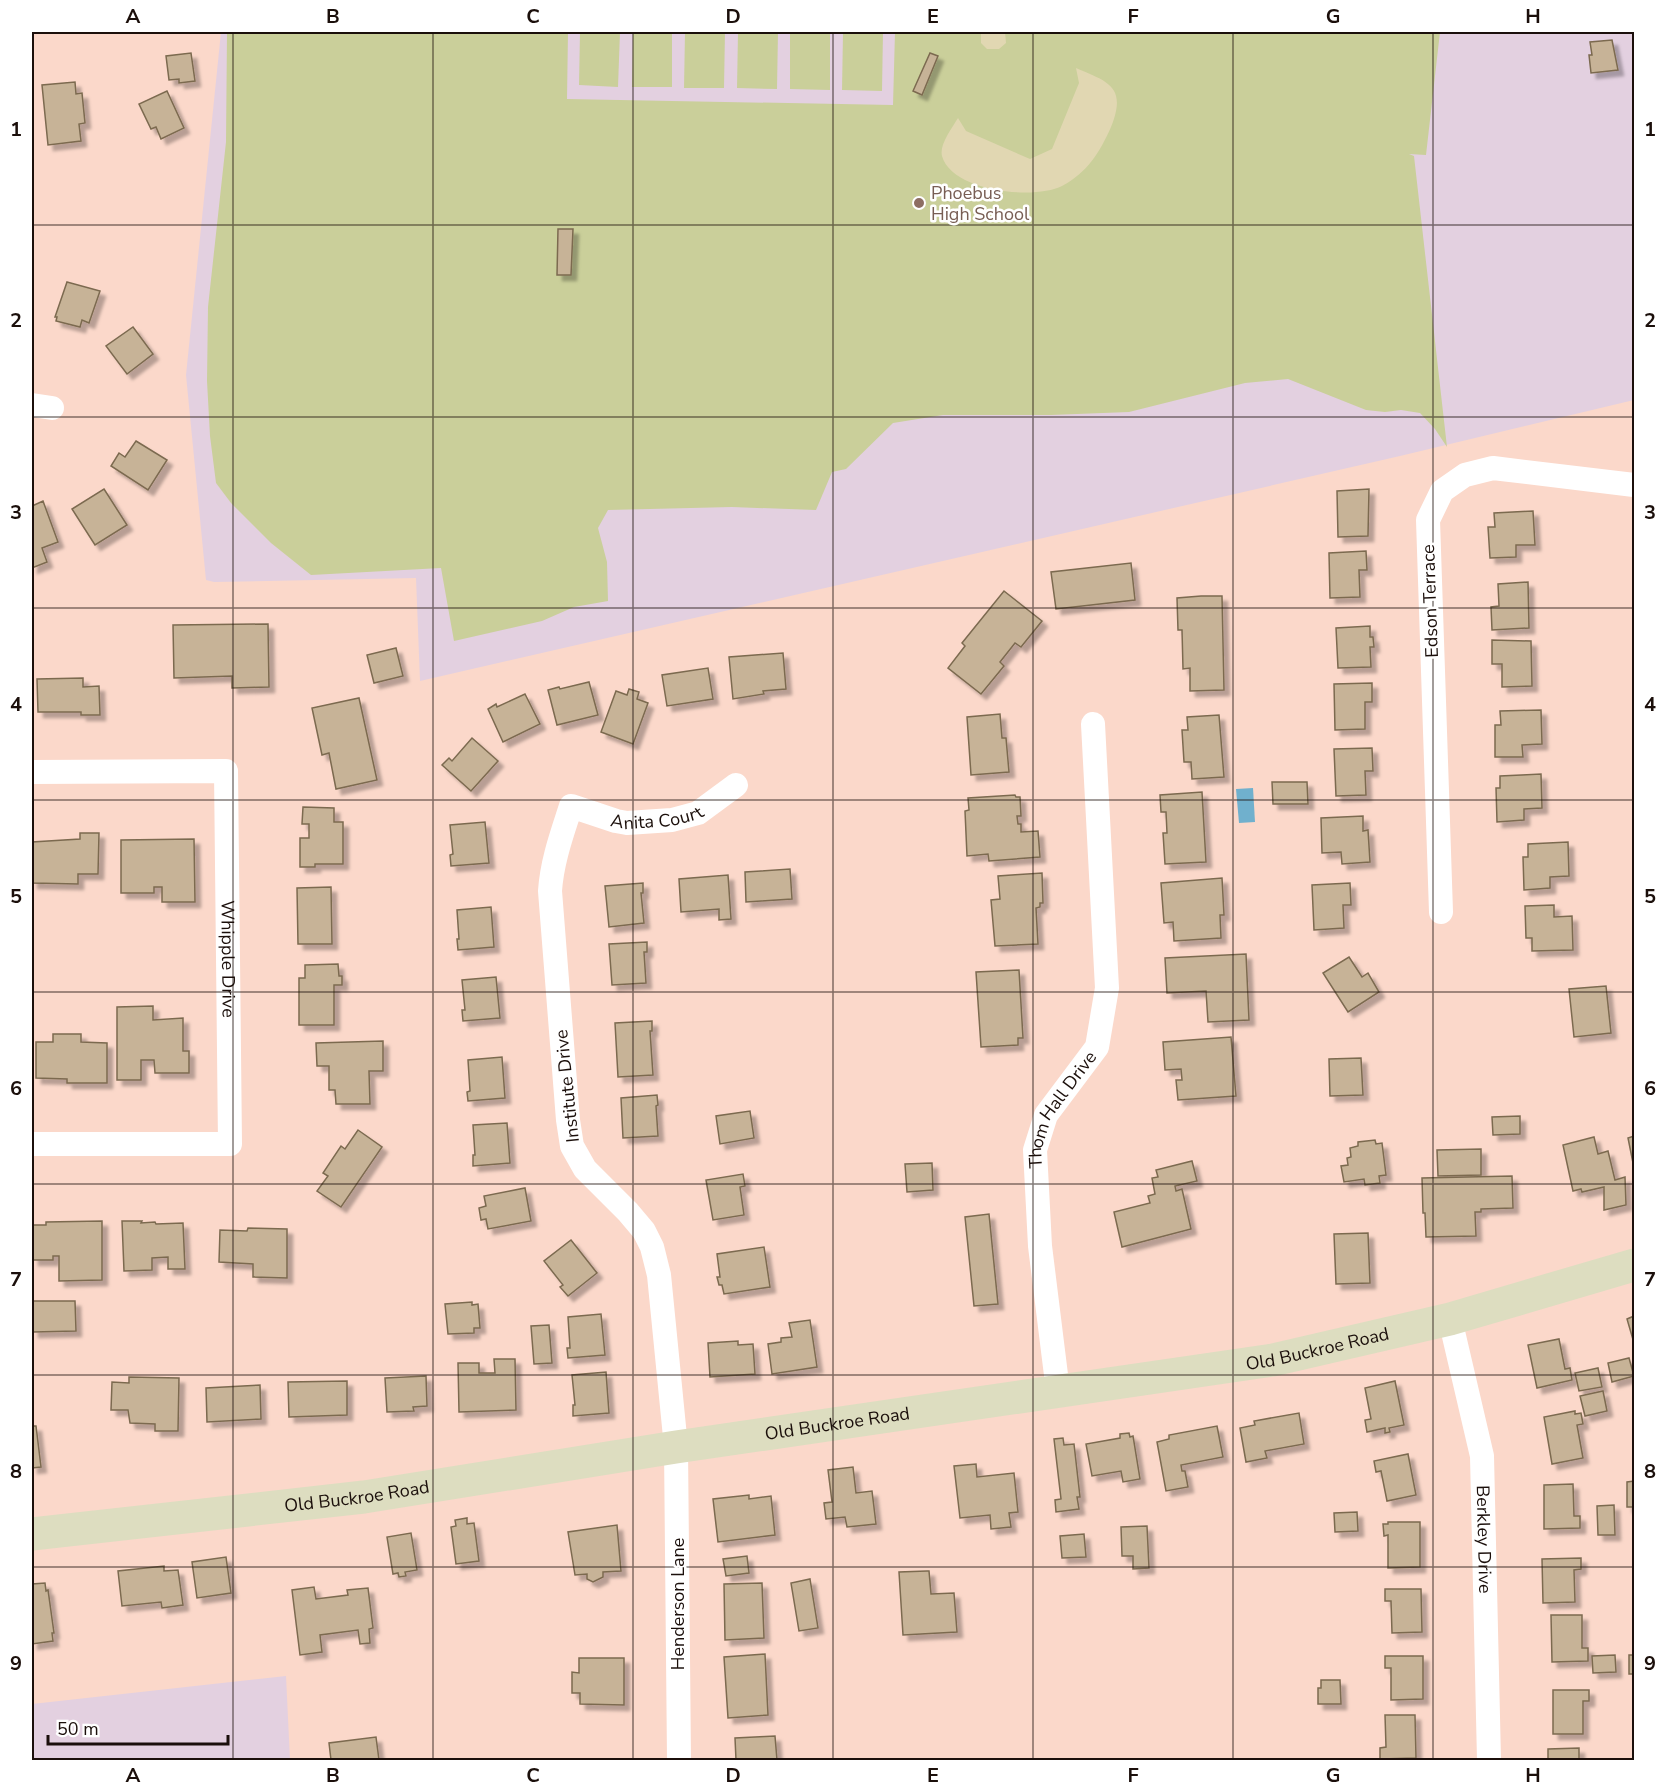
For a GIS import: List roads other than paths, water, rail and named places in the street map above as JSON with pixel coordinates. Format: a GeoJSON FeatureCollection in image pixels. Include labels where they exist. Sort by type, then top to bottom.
{"type":"FeatureCollection","features":[{"type":"Feature","properties":{"kind":"street","name":"Edson Terrace"},"geometry":{"type":"LineString","coordinates":[[1441,912],[1428,520],[1442,491],[1465,475],[1492,468],[1635,485]]}},
{"type":"Feature","properties":{"kind":"street","name":"Thom Hall Drive"},"geometry":{"type":"LineString","coordinates":[[1059,1391],[1040,1246],[1035,1150],[1046,1115],[1097,1047],[1107,988],[1093,724]]}},
{"type":"Feature","properties":{"kind":"street","name":"Whipple Drive"},"geometry":{"type":"LineString","coordinates":[[32,772],[226,771],[230,1144],[32,1144]]}},
{"type":"Feature","properties":{"kind":"street","name":"Anita Court"},"geometry":{"type":"LineString","coordinates":[[571,806],[627,823],[672,820],[698,813],[736,785]]}},
{"type":"Feature","properties":{"kind":"street","name":"Institute Drive"},"geometry":{"type":"LineString","coordinates":[[571,806],[554,858],[550,891],[572,1146],[585,1169],[628,1212],[644,1231],[652,1247],[659,1275],[676,1447]]}},
{"type":"Feature","properties":{"kind":"street","name":"Old Buckroe Road"},"geometry":{"type":"LineString","coordinates":[[32,1534],[364,1497],[676,1447],[1273,1360],[1450,1319],[1635,1265]]}},
{"type":"Feature","properties":{"kind":"street","name":"Berkley Drive"},"geometry":{"type":"LineString","coordinates":[[1450,1319],[1482,1456],[1489,1761]]}},
{"type":"Feature","properties":{"kind":"street","name":"Henderson Lane"},"geometry":{"type":"LineString","coordinates":[[676,1447],[679,1761]]}},
{"type":"Feature","properties":{"kind":"water"},"geometry":{"type":"Polygon","coordinates":[[[1253,788],[1255,822],[1239,823],[1236,789],[1253,788]]]}},
{"type":"Feature","properties":{"kind":"place","name":"Phoebus High School"},"geometry":{"type":"Point","coordinates":[919,203]}}]}
